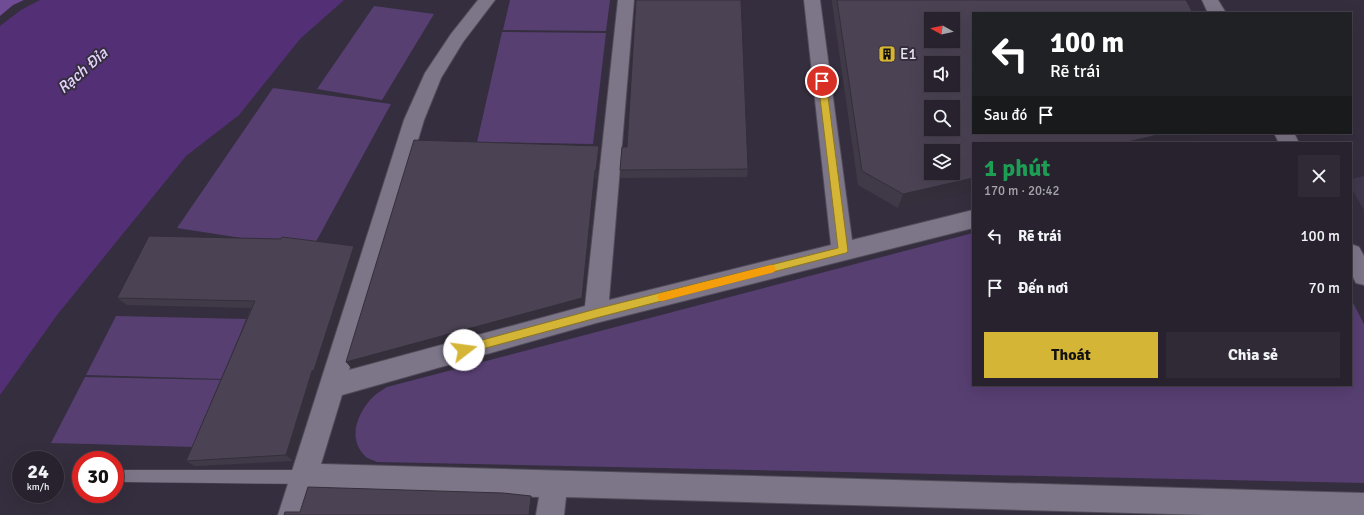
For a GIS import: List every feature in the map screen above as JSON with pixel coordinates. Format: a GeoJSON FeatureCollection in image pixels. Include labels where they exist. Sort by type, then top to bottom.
{"type":"FeatureCollection","features":[{"type":"Feature","properties":{"kind":"street"},"geometry":{"type":"LineString","coordinates":[[292,515],[414,120],[436,71],[457,38],[487,0]]}},
{"type":"Feature","properties":{"kind":"street"},"geometry":{"type":"LineString","coordinates":[[596,313],[626,0]]}},
{"type":"Feature","properties":{"kind":"street"},"geometry":{"type":"LineString","coordinates":[[812,0],[843,251]]}},
{"type":"Feature","properties":{"kind":"street"},"geometry":{"type":"LineString","coordinates":[[1210,0],[1216,12]]}},
{"type":"Feature","properties":{"kind":"street"},"geometry":{"type":"LineString","coordinates":[[332,386],[596,313],[972,219]]}},
{"type":"Feature","properties":{"kind":"street"},"geometry":{"type":"LineString","coordinates":[[1352,255],[1364,276]]}},
{"type":"Feature","properties":{"kind":"street"},"geometry":{"type":"LineString","coordinates":[[303,478],[1364,506]]}},
{"type":"Feature","properties":{"kind":"street"},"geometry":{"type":"LineString","coordinates":[[550,515],[554,485]]}},
{"type":"Feature","properties":{"kind":"lane"},"geometry":{"type":"LineString","coordinates":[[126,476],[303,478]]}},
{"type":"Feature","properties":{"kind":"shaded area"},"geometry":{"type":"Polygon","coordinates":[[[0,0],[24,0],[13,5],[0,16],[0,0]]]}},
{"type":"Feature","properties":{"kind":"shaded area"},"geometry":{"type":"Polygon","coordinates":[[[510,0],[610,0],[606,31],[503,30],[510,0]]]}},
{"type":"Feature","properties":{"kind":"shaded area"},"geometry":{"type":"Polygon","coordinates":[[[374,6],[434,14],[382,100],[317,89],[374,6]]]}},
{"type":"Feature","properties":{"kind":"shaded area"},"geometry":{"type":"Polygon","coordinates":[[[502,32],[606,33],[593,144],[477,142],[502,32]]]}},
{"type":"Feature","properties":{"kind":"shaded area"},"geometry":{"type":"Polygon","coordinates":[[[273,88],[391,104],[312,249],[177,228],[273,88]]]}},
{"type":"Feature","properties":{"kind":"shaded area"},"geometry":{"type":"Polygon","coordinates":[[[1364,176],[1364,210],[1352,190],[1352,179],[1364,176]]]}},
{"type":"Feature","properties":{"kind":"shaded area"},"geometry":{"type":"Polygon","coordinates":[[[972,233],[972,386],[1352,386],[1352,301],[1364,324],[1364,483],[377,462],[366,457],[360,450],[357,442],[356,425],[368,402],[377,393],[387,387],[972,233]]]}},
{"type":"Feature","properties":{"kind":"shaded area"},"geometry":{"type":"Polygon","coordinates":[[[116,316],[246,319],[223,379],[86,375],[116,316]]]}},
{"type":"Feature","properties":{"kind":"shaded area"},"geometry":{"type":"Polygon","coordinates":[[[85,377],[222,380],[196,447],[51,443],[85,377]]]}},
{"type":"Feature","properties":{"kind":"water","name":"Rạch Đỉa"},"geometry":{"type":"Polygon","coordinates":[[[40,0],[344,0],[300,39],[239,115],[186,156],[57,315],[0,395],[0,26],[21,10],[40,0]]]}},
{"type":"Feature","properties":{"kind":"building"},"geometry":{"type":"Polygon","coordinates":[[[636,0],[741,0],[748,169],[620,170],[622,147],[627,147],[636,0]]]}},
{"type":"Feature","properties":{"kind":"building"},"geometry":{"type":"Polygon","coordinates":[[[837,0],[1186,0],[1192,12],[972,12],[972,134],[1162,134],[1127,142],[972,142],[972,178],[903,194],[862,171],[837,0]]]}},
{"type":"Feature","properties":{"kind":"building"},"geometry":{"type":"Polygon","coordinates":[[[414,140],[599,146],[595,170],[582,298],[346,362],[414,140]]]}},
{"type":"Feature","properties":{"kind":"building"},"geometry":{"type":"Polygon","coordinates":[[[149,236],[281,239],[282,237],[354,246],[314,370],[312,371],[286,455],[186,461],[255,301],[117,298],[149,236]]]}},
{"type":"Feature","properties":{"kind":"building"},"geometry":{"type":"Polygon","coordinates":[[[308,487],[503,493],[531,496],[529,515],[284,515],[285,512],[300,512],[308,487]]]}},
{"type":"Feature","properties":{"kind":"slow traffic"},"geometry":{"type":"LineString","coordinates":[[662,297],[771,269]]}},
{"type":"Feature","properties":{"kind":"place","name":"E1"},"geometry":{"type":"Point","coordinates":[887,54]}},
{"type":"Feature","properties":{"kind":"route"},"geometry":{"type":"LineString","coordinates":[[464,350],[596,313],[843,251],[822,81]]}}]}
